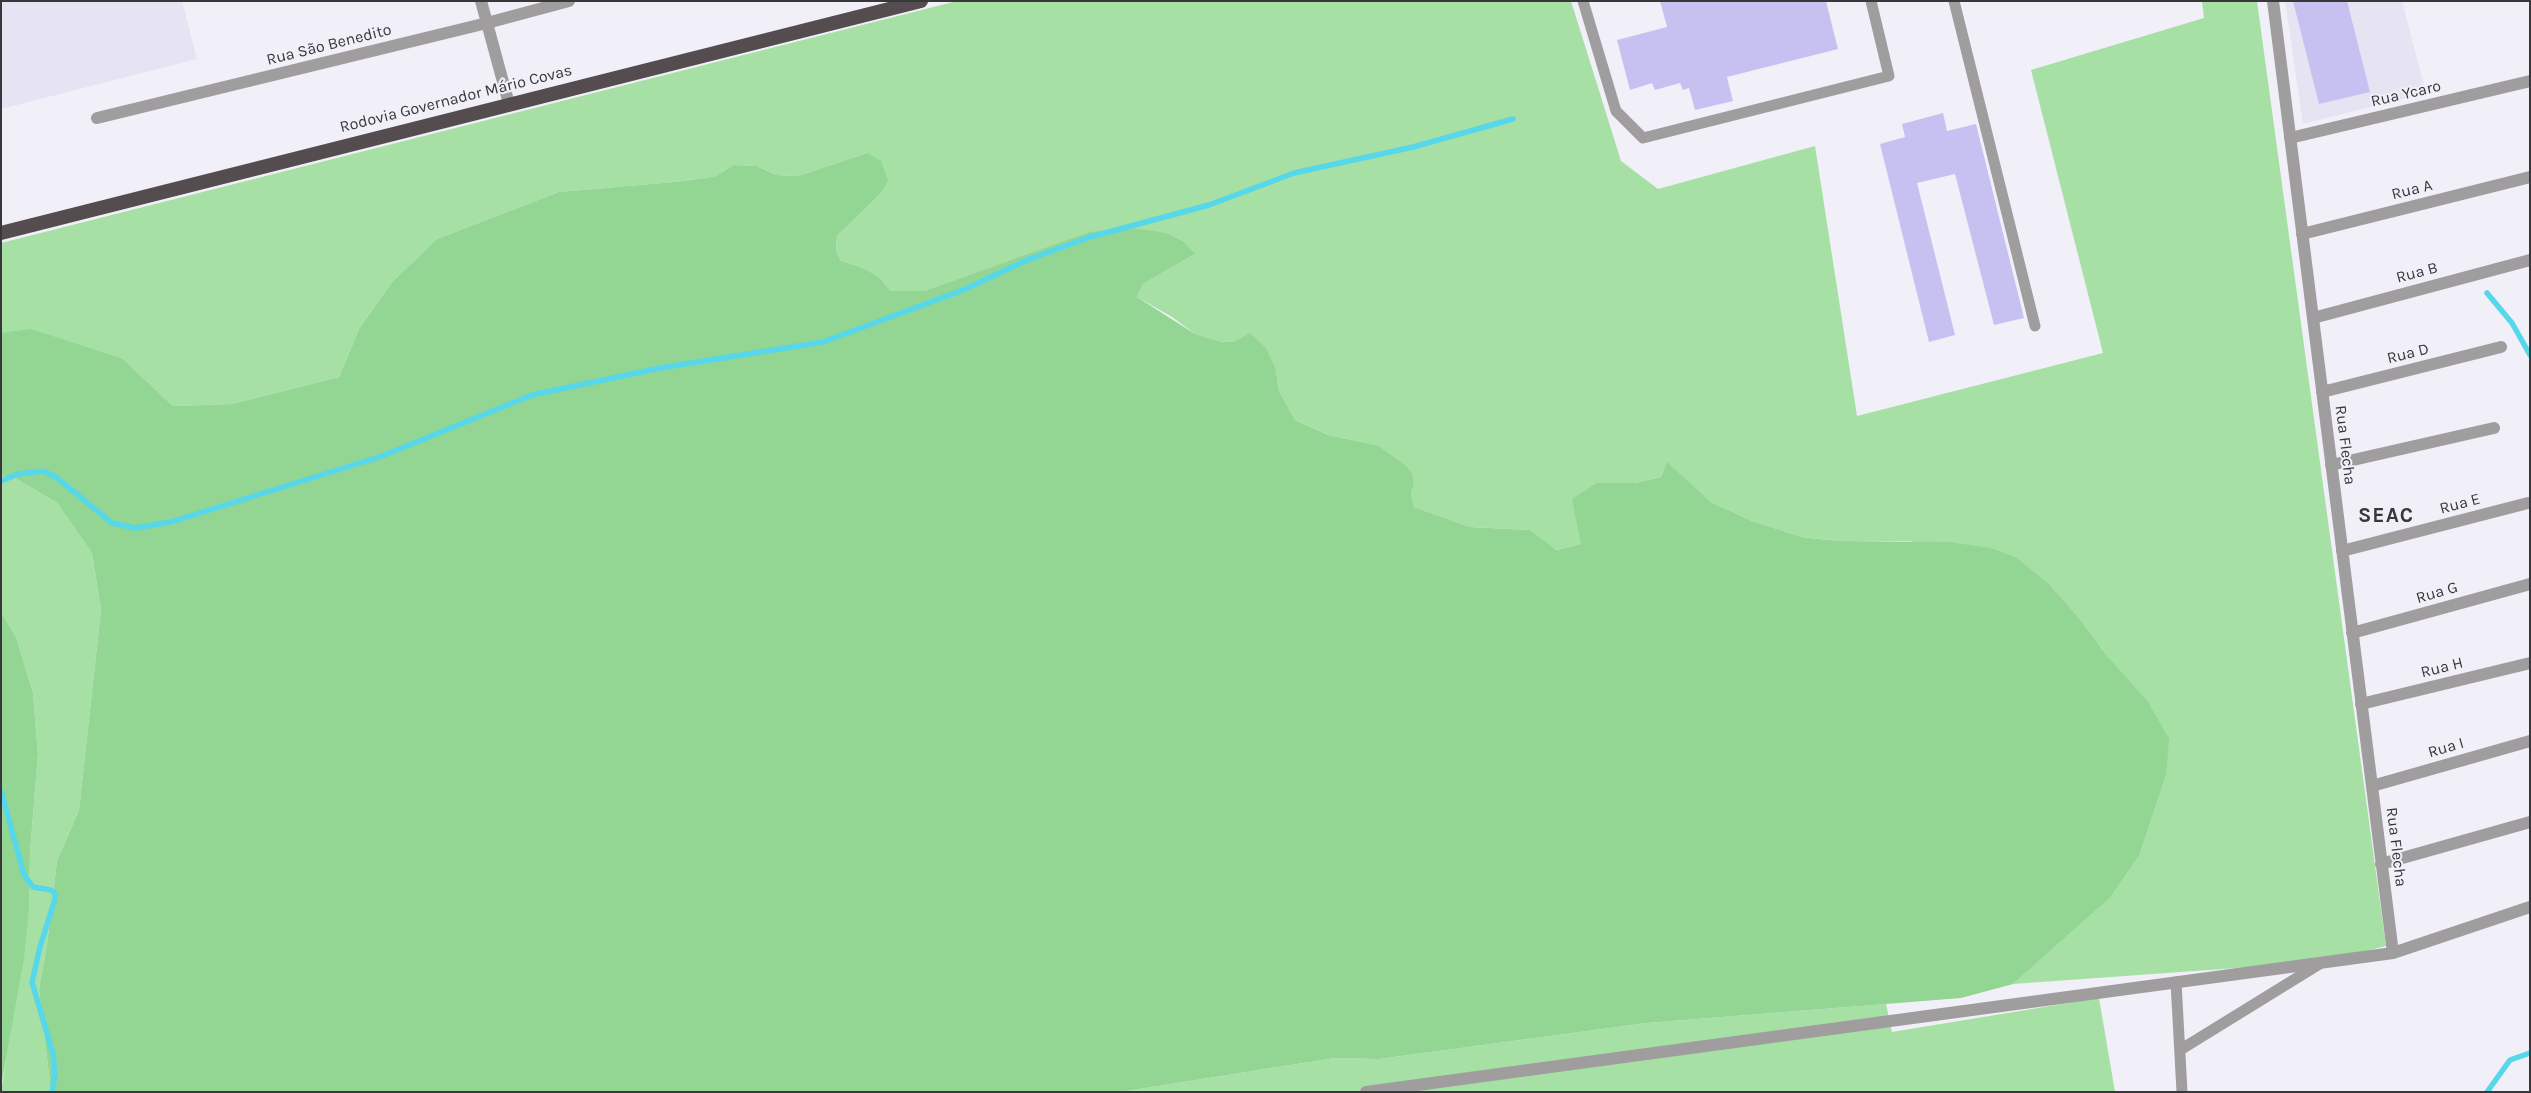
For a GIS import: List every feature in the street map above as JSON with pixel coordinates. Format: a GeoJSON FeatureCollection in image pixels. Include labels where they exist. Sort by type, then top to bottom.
{"type":"FeatureCollection","features":[{"type":"Feature","properties":{"kind":"highway","name":"Rodovia Governador Mário Covas"},"geometry":{"type":"LineString","coordinates":[[1,233],[921,1]]}},
{"type":"Feature","properties":{"kind":"street"},"geometry":{"type":"LineString","coordinates":[[481,1],[508,104]]}},
{"type":"Feature","properties":{"kind":"street","name":"Rua São Benedito"},"geometry":{"type":"LineString","coordinates":[[98,118],[487,23],[568,1]]}},
{"type":"Feature","properties":{"kind":"street","name":"Rua Flecha"},"geometry":{"type":"LineString","coordinates":[[2273,1],[2393,952]]}},
{"type":"Feature","properties":{"kind":"street","name":"Rua Ycaro"},"geometry":{"type":"LineString","coordinates":[[2290,138],[2530,81]]}},
{"type":"Feature","properties":{"kind":"street","name":"Rua A"},"geometry":{"type":"LineString","coordinates":[[2302,234],[2530,177]]}},
{"type":"Feature","properties":{"kind":"street","name":"Rua B"},"geometry":{"type":"LineString","coordinates":[[2313,318],[2530,260]]}},
{"type":"Feature","properties":{"kind":"street","name":"Rua D"},"geometry":{"type":"LineString","coordinates":[[2322,392],[2501,347]]}},
{"type":"Feature","properties":{"kind":"street"},"geometry":{"type":"LineString","coordinates":[[2331,465],[2494,428]]}},
{"type":"Feature","properties":{"kind":"street","name":"Rua E"},"geometry":{"type":"LineString","coordinates":[[2342,551],[2528,503]]}},
{"type":"Feature","properties":{"kind":"street","name":"Rua G"},"geometry":{"type":"LineString","coordinates":[[2352,633],[2530,584]]}},
{"type":"Feature","properties":{"kind":"street","name":"Rua H"},"geometry":{"type":"LineString","coordinates":[[2361,704],[2530,663]]}},
{"type":"Feature","properties":{"kind":"street","name":"Rua I"},"geometry":{"type":"LineString","coordinates":[[2372,786],[2530,741]]}},
{"type":"Feature","properties":{"kind":"street"},"geometry":{"type":"LineString","coordinates":[[2381,864],[2530,822]]}},
{"type":"Feature","properties":{"kind":"street"},"geometry":{"type":"LineString","coordinates":[[1366,1092],[2393,952],[2530,907]]}},
{"type":"Feature","properties":{"kind":"lane"},"geometry":{"type":"LineString","coordinates":[[1583,1],[1616,111],[1643,138],[1889,76],[1872,1]]}},
{"type":"Feature","properties":{"kind":"lane"},"geometry":{"type":"LineString","coordinates":[[1954,1],[2035,326]]}},
{"type":"Feature","properties":{"kind":"lane"},"geometry":{"type":"LineString","coordinates":[[2180,1050],[2322,962]]}},
{"type":"Feature","properties":{"kind":"lane"},"geometry":{"type":"LineString","coordinates":[[2176,982],[2182,1092]]}},
{"type":"Feature","properties":{"kind":"shaded area"},"geometry":{"type":"Polygon","coordinates":[[[1,1],[182,1],[197,59],[1,109],[1,1]]]}},
{"type":"Feature","properties":{"kind":"shaded area"},"geometry":{"type":"Polygon","coordinates":[[[2285,1],[2402,1],[2426,93],[2303,124],[2285,1]]]}},
{"type":"Feature","properties":{"kind":"green space"},"geometry":{"type":"Polygon","coordinates":[[[957,1],[1571,1],[1621,161],[1658,189],[1815,146],[1857,416],[2103,353],[2031,70],[2204,18],[2202,1],[2257,1],[2386,946],[2321,962],[2013,984],[2110,898],[2139,856],[2166,776],[2108,657],[2079,618],[2051,586],[1910,541],[1837,541],[1802,537],[1752,521],[1711,502],[1667,463],[1661,477],[1635,483],[1597,483],[1581,544],[1555,550],[1530,530],[1470,527],[1414,507],[1411,492],[1414,485],[1377,445],[1328,435],[1295,420],[1279,391],[1276,370],[1236,341],[1222,342],[1195,334],[1172,317],[1137,297],[1143,284],[1195,254],[1012,260],[924,291],[891,291],[878,276],[861,267],[841,261],[836,251],[837,236],[880,194],[867,153],[798,176],[776,175],[757,166],[735,165],[716,176],[685,181],[559,192],[437,239],[392,282],[359,329],[339,377],[232,404],[173,406],[123,359],[1,333],[1,243],[957,1]]]}},
{"type":"Feature","properties":{"kind":"green space"},"geometry":{"type":"Polygon","coordinates":[[[867,153],[881,161],[888,181],[880,194],[837,236],[836,251],[841,261],[861,267],[878,276],[891,291],[924,291],[1090,232],[1131,228],[1166,233],[1184,242],[1195,254],[1143,284],[1137,297],[1195,334],[1222,342],[1236,341],[1250,333],[1266,348],[1276,370],[1279,391],[1295,420],[1328,435],[1377,445],[1406,466],[1412,474],[1414,485],[1411,492],[1414,507],[1470,527],[1530,530],[1556,550],[1581,544],[1572,499],[1597,483],[1635,483],[1661,477],[1667,462],[1711,502],[1752,521],[1802,537],[1837,541],[1948,542],[1991,548],[2017,558],[2051,586],[2079,618],[2108,657],[2148,702],[2169,739],[2166,776],[2139,856],[2110,898],[2013,984],[1961,998],[1647,1023],[1379,1059],[1335,1058],[1120,1092],[51,1092],[39,989],[47,944],[57,861],[79,810],[101,610],[92,553],[57,503],[15,478],[1,476],[1,333],[31,329],[123,359],[173,406],[232,404],[339,377],[359,329],[392,282],[437,239],[559,192],[685,181],[716,176],[734,165],[757,166],[776,175],[798,176],[867,153]]]}},
{"type":"Feature","properties":{"kind":"green space"},"geometry":{"type":"Polygon","coordinates":[[[1,476],[15,478],[57,503],[92,553],[101,610],[79,810],[57,861],[47,944],[39,989],[51,1092],[1,1092],[29,909],[30,853],[38,754],[33,693],[16,637],[1,612],[1,476]]]}},
{"type":"Feature","properties":{"kind":"green space"},"geometry":{"type":"Polygon","coordinates":[[[1,612],[16,637],[33,693],[38,754],[30,853],[29,909],[24,958],[1,1087],[1,612]]]}},
{"type":"Feature","properties":{"kind":"green space"},"geometry":{"type":"Polygon","coordinates":[[[2099,998],[2115,1092],[1120,1092],[1335,1058],[1379,1059],[1647,1023],[1886,1004],[1892,1032],[2099,998]]]}},
{"type":"Feature","properties":{"kind":"building"},"geometry":{"type":"Polygon","coordinates":[[[1660,1],[1826,1],[1838,49],[1727,77],[1733,101],[1695,110],[1689,88],[1683,90],[1680,83],[1655,90],[1652,83],[1630,90],[1617,40],[1667,27],[1660,1]]]}},
{"type":"Feature","properties":{"kind":"building"},"geometry":{"type":"Polygon","coordinates":[[[2293,1],[2347,1],[2370,92],[2319,104],[2293,1]]]}},
{"type":"Feature","properties":{"kind":"building"},"geometry":{"type":"Polygon","coordinates":[[[1943,113],[1947,131],[1976,124],[2024,318],[1994,325],[1955,174],[1917,183],[1955,335],[1929,342],[1880,144],[1905,137],[1902,124],[1943,113]]]}},
{"type":"Feature","properties":{"kind":"waterway"},"geometry":{"type":"LineString","coordinates":[[1,481],[18,474],[43,471],[56,477],[112,523],[135,528],[171,522],[382,456],[532,395],[660,368],[823,342],[963,290],[1027,260],[1090,237],[1209,205],[1294,173],[1413,147],[1513,119]]}},
{"type":"Feature","properties":{"kind":"waterway"},"geometry":{"type":"LineString","coordinates":[[2487,293],[2512,323],[2530,355]]}},
{"type":"Feature","properties":{"kind":"waterway"},"geometry":{"type":"LineString","coordinates":[[1,791],[24,875],[33,887],[51,890],[55,893],[55,899],[40,947],[32,982],[53,1054],[55,1075],[52,1092]]}},
{"type":"Feature","properties":{"kind":"waterway"},"geometry":{"type":"LineString","coordinates":[[2487,1092],[2510,1060],[2530,1053]]}},
{"type":"Feature","properties":{"kind":"district","name":"SEAC"},"geometry":{"type":"Point","coordinates":[2386,516]}}]}
